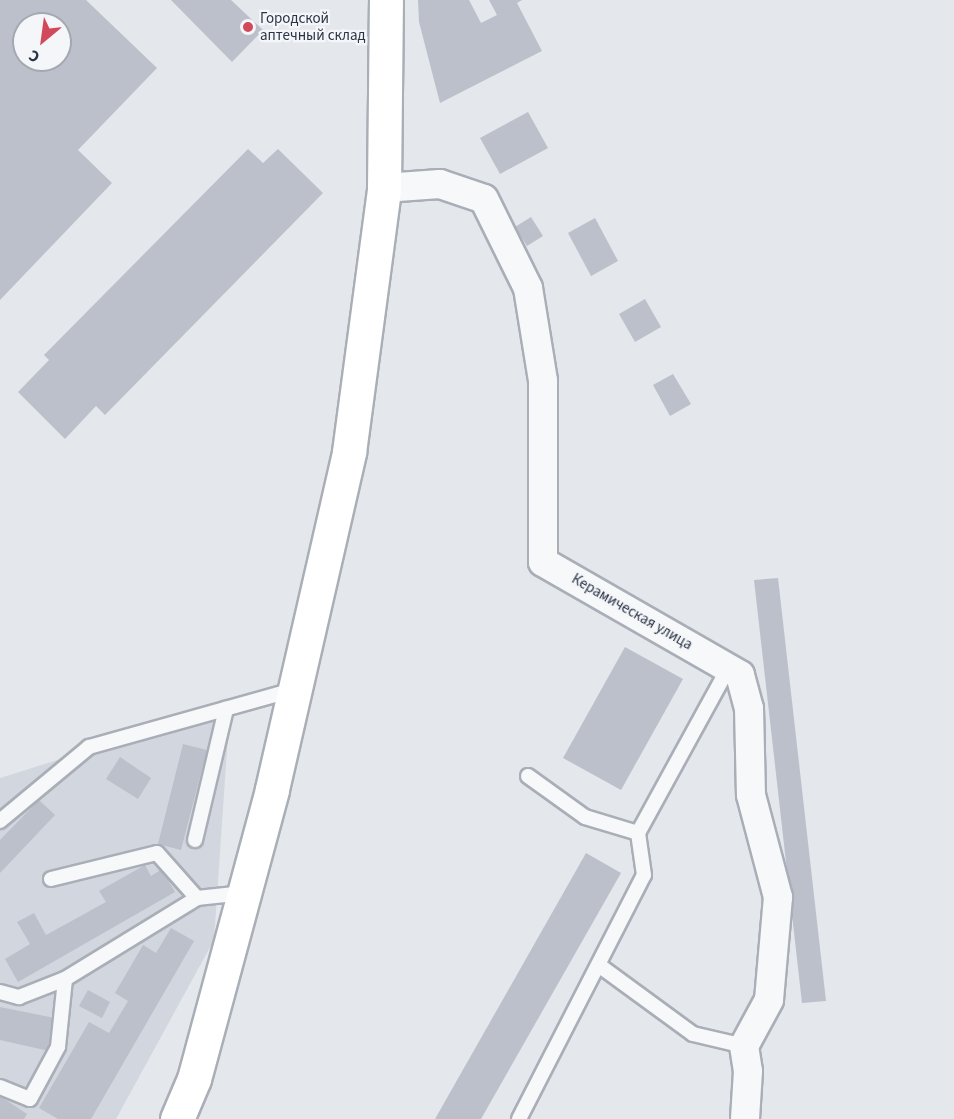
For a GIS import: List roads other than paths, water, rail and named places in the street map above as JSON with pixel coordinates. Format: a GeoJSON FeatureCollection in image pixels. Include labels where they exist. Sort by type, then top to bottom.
{"type":"FeatureCollection","features":[{"type":"Feature","properties":{"kind":"street"},"geometry":{"type":"LineString","coordinates":[[177,1119],[194,1079],[244,893],[295,690],[349,452],[384,188],[386,0]]}},
{"type":"Feature","properties":{"kind":"street","name":"Керамическая улица"},"geometry":{"type":"LineString","coordinates":[[384,188],[440,184],[484,199],[528,288],[543,381],[543,562],[740,675],[748,708],[751,795],[778,897],[769,1000],[744,1046]]}},
{"type":"Feature","properties":{"kind":"street"},"geometry":{"type":"LineString","coordinates":[[744,1046],[748,1071],[745,1119]]}},
{"type":"Feature","properties":{"kind":"lane"},"geometry":{"type":"LineString","coordinates":[[519,1119],[600,966],[644,875],[638,833],[729,667]]}},
{"type":"Feature","properties":{"kind":"lane"},"geometry":{"type":"LineString","coordinates":[[0,821],[89,747],[295,690]]}},
{"type":"Feature","properties":{"kind":"lane"},"geometry":{"type":"LineString","coordinates":[[195,840],[226,709]]}},
{"type":"Feature","properties":{"kind":"lane"},"geometry":{"type":"LineString","coordinates":[[528,776],[585,817],[638,833]]}},
{"type":"Feature","properties":{"kind":"lane"},"geometry":{"type":"LineString","coordinates":[[51,879],[157,853],[197,898]]}},
{"type":"Feature","properties":{"kind":"lane"},"geometry":{"type":"LineString","coordinates":[[0,992],[19,997],[65,979],[197,898],[244,893]]}},
{"type":"Feature","properties":{"kind":"lane"},"geometry":{"type":"LineString","coordinates":[[600,966],[693,1034],[744,1046]]}},
{"type":"Feature","properties":{"kind":"lane"},"geometry":{"type":"LineString","coordinates":[[0,1087],[30,1099],[58,1047],[65,979]]}},
{"type":"Feature","properties":{"kind":"place","name":"Городской аптечный склад"},"geometry":{"type":"Point","coordinates":[248,27]}}]}
